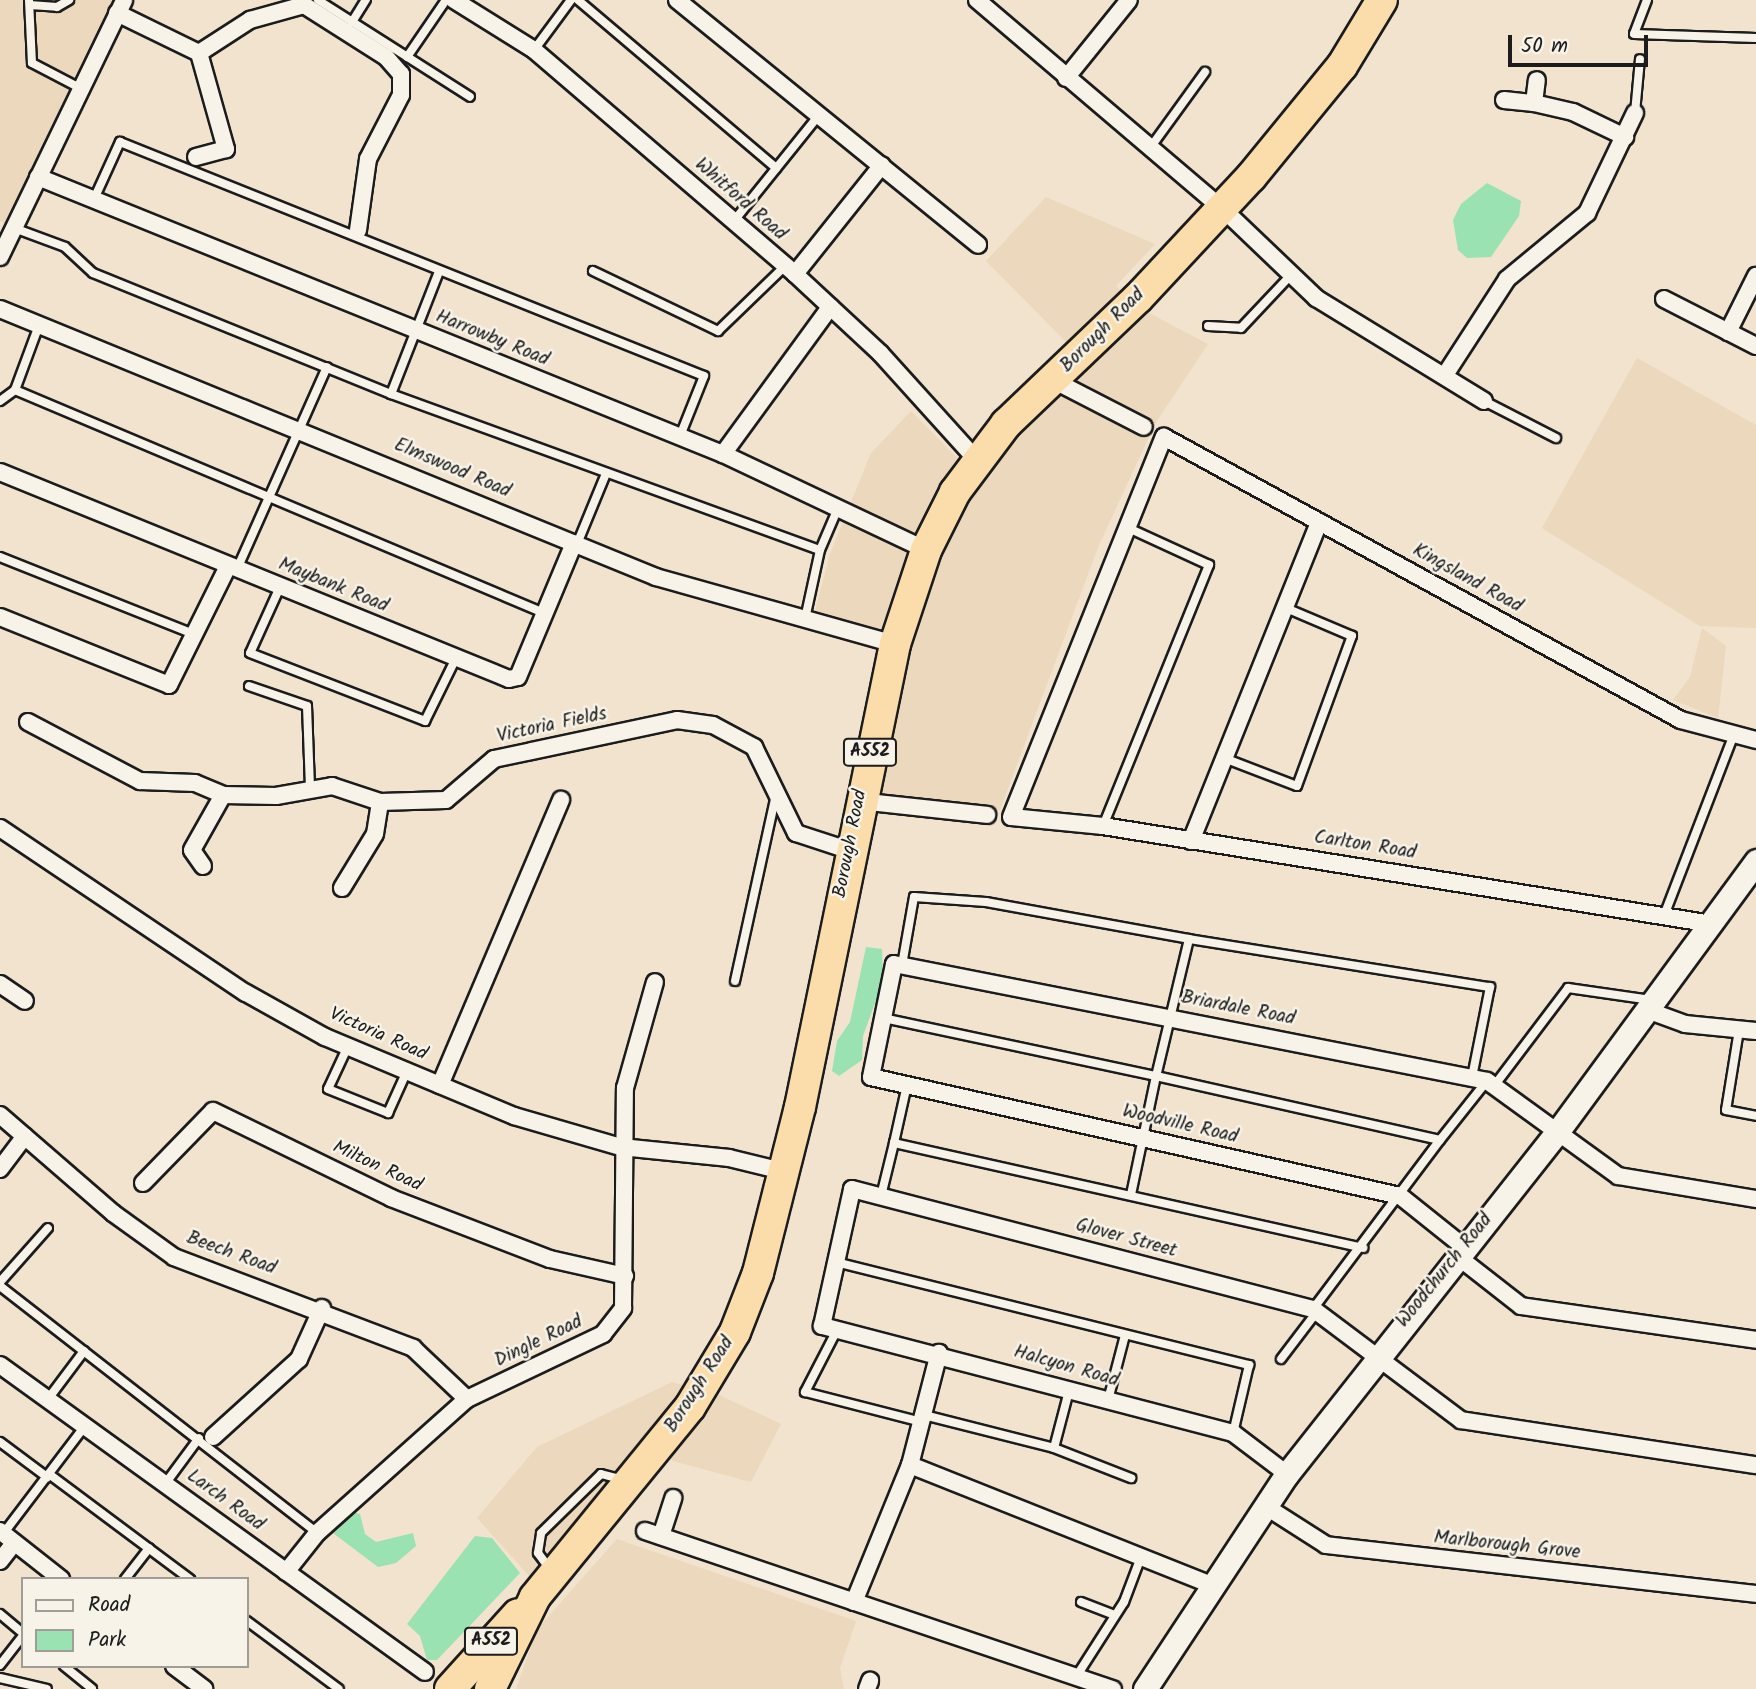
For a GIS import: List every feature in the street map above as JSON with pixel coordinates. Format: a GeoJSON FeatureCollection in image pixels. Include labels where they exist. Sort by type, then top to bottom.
{"type":"FeatureCollection","features":[{"type":"Feature","properties":{"kind":"highway","name":"Borough Road"},"geometry":{"type":"LineString","coordinates":[[490,1689],[545,1585],[630,1484],[690,1407],[735,1332],[786,1172],[859,801],[895,644],[926,550],[976,458],[1223,209],[1342,66],[1382,0]]}},
{"type":"Feature","properties":{"kind":"highway","name":"A552"},"geometry":{"type":"LineString","coordinates":[[450,1689],[545,1585]]}},
{"type":"Feature","properties":{"kind":"street","name":"Whitford Road"},"geometry":{"type":"LineString","coordinates":[[454,0],[534,50],[790,270],[830,307],[976,458]]}},
{"type":"Feature","properties":{"kind":"street"},"geometry":{"type":"LineString","coordinates":[[677,0],[978,244]]}},
{"type":"Feature","properties":{"kind":"street"},"geometry":{"type":"LineString","coordinates":[[977,0],[1223,209],[1316,298],[1484,401]]}},
{"type":"Feature","properties":{"kind":"street"},"geometry":{"type":"LineString","coordinates":[[1066,78],[1129,0]]}},
{"type":"Feature","properties":{"kind":"street"},"geometry":{"type":"LineString","coordinates":[[199,53],[250,20],[304,5],[386,57],[401,74],[401,94],[368,159],[358,230]]}},
{"type":"Feature","properties":{"kind":"street"},"geometry":{"type":"LineString","coordinates":[[0,257],[120,6],[199,53],[226,149],[196,157]]}},
{"type":"Feature","properties":{"kind":"street"},"geometry":{"type":"LineString","coordinates":[[1534,103],[1537,80]]}},
{"type":"Feature","properties":{"kind":"street"},"geometry":{"type":"LineString","coordinates":[[1504,100],[1534,103],[1573,112],[1625,137]]}},
{"type":"Feature","properties":{"kind":"street"},"geometry":{"type":"LineString","coordinates":[[1445,375],[1507,279],[1587,213],[1636,113]]}},
{"type":"Feature","properties":{"kind":"street"},"geometry":{"type":"LineString","coordinates":[[790,270],[882,165]]}},
{"type":"Feature","properties":{"kind":"street","name":"Harrowby Road"},"geometry":{"type":"LineString","coordinates":[[38,177],[416,332],[723,453],[926,550]]}},
{"type":"Feature","properties":{"kind":"street"},"geometry":{"type":"LineString","coordinates":[[1728,332],[1756,276]]}},
{"type":"Feature","properties":{"kind":"street"},"geometry":{"type":"LineString","coordinates":[[1664,299],[1756,346]]}},
{"type":"Feature","properties":{"kind":"street"},"geometry":{"type":"LineString","coordinates":[[723,453],[830,307]]}},
{"type":"Feature","properties":{"kind":"street","name":"Elmswood Road"},"geometry":{"type":"LineString","coordinates":[[0,309],[302,429],[656,577],[804,622],[895,644]]}},
{"type":"Feature","properties":{"kind":"street"},"geometry":{"type":"LineString","coordinates":[[1053,380],[1144,427]]}},
{"type":"Feature","properties":{"kind":"street","name":"Kingsland Road"},"geometry":{"type":"LineString","coordinates":[[1125,526],[1164,438],[1681,720],[1756,740]]}},
{"type":"Feature","properties":{"kind":"street","name":"Maybank Road"},"geometry":{"type":"LineString","coordinates":[[0,472],[509,680],[517,677],[575,544]]}},
{"type":"Feature","properties":{"kind":"street"},"geometry":{"type":"LineString","coordinates":[[1191,841],[1319,522]]}},
{"type":"Feature","properties":{"kind":"street","name":"Carlton Road"},"geometry":{"type":"LineString","coordinates":[[1125,526],[1011,817],[1103,826],[1665,913],[1712,923]]}},
{"type":"Feature","properties":{"kind":"street"},"geometry":{"type":"LineString","coordinates":[[0,617],[169,685],[233,568]]}},
{"type":"Feature","properties":{"kind":"street","name":"Victoria Fields"},"geometry":{"type":"LineString","coordinates":[[28,722],[118,775],[195,783],[223,795],[276,796],[310,786],[332,786],[380,802],[446,800],[494,760],[677,720],[734,732],[754,747],[796,833],[848,850]]}},
{"type":"Feature","properties":{"kind":"street"},"geometry":{"type":"LineString","coordinates":[[203,866],[192,850],[223,795]]}},
{"type":"Feature","properties":{"kind":"street"},"geometry":{"type":"LineString","coordinates":[[440,1085],[561,800]]}},
{"type":"Feature","properties":{"kind":"street"},"geometry":{"type":"LineString","coordinates":[[859,801],[988,815]]}},
{"type":"Feature","properties":{"kind":"street"},"geometry":{"type":"LineString","coordinates":[[342,888],[375,834],[380,802]]}},
{"type":"Feature","properties":{"kind":"street","name":"Victoria Road"},"geometry":{"type":"LineString","coordinates":[[0,828],[246,993],[348,1046],[514,1116],[621,1147],[729,1158],[786,1172]]}},
{"type":"Feature","properties":{"kind":"street","name":"Woodchurch Road"},"geometry":{"type":"LineString","coordinates":[[1145,1689],[1287,1474],[1374,1357],[1558,1132],[1756,861]]}},
{"type":"Feature","properties":{"kind":"street"},"geometry":{"type":"LineString","coordinates":[[883,1017],[898,965]]}},
{"type":"Feature","properties":{"kind":"street","name":"Briardale Road"},"geometry":{"type":"LineString","coordinates":[[898,965],[1484,1081],[1618,1176],[1756,1199]]}},
{"type":"Feature","properties":{"kind":"street","name":"Dingle Road"},"geometry":{"type":"LineString","coordinates":[[286,1572],[317,1533],[467,1399],[603,1334],[624,1308],[621,1147],[625,1087],[655,982]]}},
{"type":"Feature","properties":{"kind":"street"},"geometry":{"type":"LineString","coordinates":[[0,984],[25,1001]]}},
{"type":"Feature","properties":{"kind":"street"},"geometry":{"type":"LineString","coordinates":[[1650,1005],[1685,1024],[1748,1030]]}},
{"type":"Feature","properties":{"kind":"street","name":"Woodville Road"},"geometry":{"type":"LineString","coordinates":[[883,1017],[871,1077],[1400,1196],[1521,1306],[1756,1340]]}},
{"type":"Feature","properties":{"kind":"street","name":"Milton Road"},"geometry":{"type":"LineString","coordinates":[[143,1183],[213,1111],[391,1198],[550,1259],[625,1276]]}},
{"type":"Feature","properties":{"kind":"street","name":"Beech Road"},"geometry":{"type":"LineString","coordinates":[[0,1115],[174,1256],[322,1308],[413,1348],[467,1399]]}},
{"type":"Feature","properties":{"kind":"street"},"geometry":{"type":"LineString","coordinates":[[0,1169],[25,1136]]}},
{"type":"Feature","properties":{"kind":"street","name":"Glover Street"},"geometry":{"type":"LineString","coordinates":[[836,1262],[852,1189],[1315,1311],[1461,1420],[1756,1465]]}},
{"type":"Feature","properties":{"kind":"street"},"geometry":{"type":"LineString","coordinates":[[830,1328],[836,1262]]}},
{"type":"Feature","properties":{"kind":"street"},"geometry":{"type":"LineString","coordinates":[[206,1438],[299,1359],[322,1308]]}},
{"type":"Feature","properties":{"kind":"street","name":"Halcyon Road"},"geometry":{"type":"LineString","coordinates":[[830,1328],[939,1353],[1069,1391],[1233,1433],[1287,1474]]}},
{"type":"Feature","properties":{"kind":"street"},"geometry":{"type":"LineString","coordinates":[[855,1602],[910,1465],[939,1353]]}},
{"type":"Feature","properties":{"kind":"street","name":"Larch Road"},"geometry":{"type":"LineString","coordinates":[[0,1365],[425,1672]]}},
{"type":"Feature","properties":{"kind":"street"},"geometry":{"type":"LineString","coordinates":[[910,1465],[1212,1585]]}},
{"type":"Feature","properties":{"kind":"street"},"geometry":{"type":"LineString","coordinates":[[673,1498],[653,1534],[1113,1689]]}},
{"type":"Feature","properties":{"kind":"street","name":"Marlborough Grove"},"geometry":{"type":"LineString","coordinates":[[1265,1506],[1326,1545],[1756,1594]]}},
{"type":"Feature","properties":{"kind":"street"},"geometry":{"type":"LineString","coordinates":[[0,1561],[6,1536],[58,1577]]}},
{"type":"Feature","properties":{"kind":"street"},"geometry":{"type":"LineString","coordinates":[[177,1668],[204,1689]]}},
{"type":"Feature","properties":{"kind":"lane"},"geometry":{"type":"LineString","coordinates":[[69,0],[57,7],[30,3],[32,63],[80,88]]}},
{"type":"Feature","properties":{"kind":"lane"},"geometry":{"type":"LineString","coordinates":[[318,0],[470,97]]}},
{"type":"Feature","properties":{"kind":"lane"},"geometry":{"type":"LineString","coordinates":[[352,22],[366,0]]}},
{"type":"Feature","properties":{"kind":"lane"},"geometry":{"type":"LineString","coordinates":[[407,57],[446,0]]}},
{"type":"Feature","properties":{"kind":"lane"},"geometry":{"type":"LineString","coordinates":[[534,50],[570,0]]}},
{"type":"Feature","properties":{"kind":"lane"},"geometry":{"type":"LineString","coordinates":[[578,0],[776,168]]}},
{"type":"Feature","properties":{"kind":"lane"},"geometry":{"type":"LineString","coordinates":[[1647,0],[1634,34],[1756,38]]}},
{"type":"Feature","properties":{"kind":"lane"},"geometry":{"type":"LineString","coordinates":[[1636,113],[1640,59]]}},
{"type":"Feature","properties":{"kind":"lane"},"geometry":{"type":"LineString","coordinates":[[1150,148],[1205,72]]}},
{"type":"Feature","properties":{"kind":"lane"},"geometry":{"type":"LineString","coordinates":[[733,222],[819,114]]}},
{"type":"Feature","properties":{"kind":"lane"},"geometry":{"type":"LineString","coordinates":[[94,200],[120,142],[439,274],[704,376],[680,436]]}},
{"type":"Feature","properties":{"kind":"lane"},"geometry":{"type":"LineString","coordinates":[[14,228],[65,247],[93,273],[391,394],[605,476],[820,550]]}},
{"type":"Feature","properties":{"kind":"lane"},"geometry":{"type":"LineString","coordinates":[[593,271],[718,331],[790,270]]}},
{"type":"Feature","properties":{"kind":"lane"},"geometry":{"type":"LineString","coordinates":[[391,394],[439,274]]}},
{"type":"Feature","properties":{"kind":"lane"},"geometry":{"type":"LineString","coordinates":[[1208,326],[1241,328],[1291,275]]}},
{"type":"Feature","properties":{"kind":"lane"},"geometry":{"type":"LineString","coordinates":[[0,401],[15,390],[38,325]]}},
{"type":"Feature","properties":{"kind":"lane"},"geometry":{"type":"LineString","coordinates":[[233,568],[302,429],[327,367]]}},
{"type":"Feature","properties":{"kind":"lane"},"geometry":{"type":"LineString","coordinates":[[15,390],[270,495],[544,613]]}},
{"type":"Feature","properties":{"kind":"lane"},"geometry":{"type":"LineString","coordinates":[[1484,401],[1556,438]]}},
{"type":"Feature","properties":{"kind":"lane"},"geometry":{"type":"LineString","coordinates":[[575,544],[605,476]]}},
{"type":"Feature","properties":{"kind":"lane"},"geometry":{"type":"LineString","coordinates":[[804,622],[820,550],[838,508]]}},
{"type":"Feature","properties":{"kind":"lane"},"geometry":{"type":"LineString","coordinates":[[1103,826],[1209,565],[1125,526]]}},
{"type":"Feature","properties":{"kind":"lane"},"geometry":{"type":"LineString","coordinates":[[0,557],[196,635]]}},
{"type":"Feature","properties":{"kind":"lane"},"geometry":{"type":"LineString","coordinates":[[280,587],[250,653],[425,721],[456,658]]}},
{"type":"Feature","properties":{"kind":"lane"},"geometry":{"type":"LineString","coordinates":[[1224,758],[1297,786],[1352,636],[1286,608]]}},
{"type":"Feature","properties":{"kind":"lane"},"geometry":{"type":"LineString","coordinates":[[249,686],[307,706],[310,786]]}},
{"type":"Feature","properties":{"kind":"lane"},"geometry":{"type":"LineString","coordinates":[[1665,913],[1734,734]]}},
{"type":"Feature","properties":{"kind":"lane"},"geometry":{"type":"LineString","coordinates":[[735,981],[776,792]]}},
{"type":"Feature","properties":{"kind":"lane"},"geometry":{"type":"LineString","coordinates":[[898,965],[914,897],[986,902],[1189,939],[1490,987],[1484,1081]]}},
{"type":"Feature","properties":{"kind":"lane"},"geometry":{"type":"LineString","coordinates":[[1131,1195],[1169,1017],[1189,939]]}},
{"type":"Feature","properties":{"kind":"lane"},"geometry":{"type":"LineString","coordinates":[[1281,1359],[1484,1081],[1569,988],[1650,1005]]}},
{"type":"Feature","properties":{"kind":"lane"},"geometry":{"type":"LineString","coordinates":[[883,1017],[1440,1140]]}},
{"type":"Feature","properties":{"kind":"lane"},"geometry":{"type":"LineString","coordinates":[[1748,1030],[1726,1110],[1756,1116]]}},
{"type":"Feature","properties":{"kind":"lane"},"geometry":{"type":"LineString","coordinates":[[348,1046],[328,1089],[388,1113],[407,1071]]}},
{"type":"Feature","properties":{"kind":"lane"},"geometry":{"type":"LineString","coordinates":[[881,1196],[907,1085]]}},
{"type":"Feature","properties":{"kind":"lane"},"geometry":{"type":"LineString","coordinates":[[894,1143],[1363,1248]]}},
{"type":"Feature","properties":{"kind":"lane"},"geometry":{"type":"LineString","coordinates":[[48,1228],[0,1284],[84,1351],[206,1438],[317,1533]]}},
{"type":"Feature","properties":{"kind":"lane"},"geometry":{"type":"LineString","coordinates":[[836,1262],[1249,1365],[1233,1433]]}},
{"type":"Feature","properties":{"kind":"lane"},"geometry":{"type":"LineString","coordinates":[[830,1328],[805,1392],[1054,1448],[1131,1478]]}},
{"type":"Feature","properties":{"kind":"lane"},"geometry":{"type":"LineString","coordinates":[[1107,1401],[1125,1335]]}},
{"type":"Feature","properties":{"kind":"lane"},"geometry":{"type":"LineString","coordinates":[[48,1399],[84,1351]]}},
{"type":"Feature","properties":{"kind":"lane"},"geometry":{"type":"LineString","coordinates":[[1054,1448],[1069,1391]]}},
{"type":"Feature","properties":{"kind":"lane"},"geometry":{"type":"LineString","coordinates":[[6,1536],[85,1426]]}},
{"type":"Feature","properties":{"kind":"lane"},"geometry":{"type":"LineString","coordinates":[[165,1484],[206,1438]]}},
{"type":"Feature","properties":{"kind":"lane"},"geometry":{"type":"LineString","coordinates":[[0,1442],[187,1577]]}},
{"type":"Feature","properties":{"kind":"lane"},"geometry":{"type":"LineString","coordinates":[[127,1577],[149,1548]]}},
{"type":"Feature","properties":{"kind":"lane"},"geometry":{"type":"LineString","coordinates":[[1076,1677],[1115,1615],[1142,1556]]}},
{"type":"Feature","properties":{"kind":"lane"},"geometry":{"type":"LineString","coordinates":[[1081,1602],[1115,1615]]}},
{"type":"Feature","properties":{"kind":"lane"},"geometry":{"type":"LineString","coordinates":[[0,1614],[21,1632]]}},
{"type":"Feature","properties":{"kind":"lane"},"geometry":{"type":"LineString","coordinates":[[248,1622],[339,1689]]}},
{"type":"Feature","properties":{"kind":"lane"},"geometry":{"type":"LineString","coordinates":[[0,1665],[21,1637]]}},
{"type":"Feature","properties":{"kind":"lane"},"geometry":{"type":"LineString","coordinates":[[66,1668],[92,1689]]}},
{"type":"Feature","properties":{"kind":"lane"},"geometry":{"type":"LineString","coordinates":[[0,1678],[47,1689]]}},
{"type":"Feature","properties":{"kind":"shaded area"},"geometry":{"type":"Polygon","coordinates":[[[0,0],[122,0],[14,228],[0,221],[0,0]]]}},
{"type":"Feature","properties":{"kind":"shaded area"},"geometry":{"type":"Polygon","coordinates":[[[1046,197],[1155,244],[1116,286],[1136,306],[1208,344],[1155,424],[1099,545],[1000,810],[868,796],[901,645],[814,615],[830,554],[871,453],[911,411],[974,475],[1082,358],[986,261],[1046,197]]]}},
{"type":"Feature","properties":{"kind":"shaded area"},"geometry":{"type":"Polygon","coordinates":[[[1637,358],[1756,425],[1756,628],[1700,626],[1542,528],[1637,358]]]}},
{"type":"Feature","properties":{"kind":"shaded area"},"geometry":{"type":"Polygon","coordinates":[[[1702,628],[1726,646],[1718,718],[1673,700],[1690,677],[1702,628]]]}},
{"type":"Feature","properties":{"kind":"shaded area"},"geometry":{"type":"Polygon","coordinates":[[[672,1382],[719,1395],[781,1424],[751,1482],[673,1461],[642,1440],[529,1576],[477,1518],[537,1447],[672,1382]]]}},
{"type":"Feature","properties":{"kind":"shaded area"},"geometry":{"type":"Polygon","coordinates":[[[617,1539],[856,1621],[840,1668],[844,1689],[516,1689],[537,1629],[617,1539]]]}},
{"type":"Feature","properties":{"kind":"green space"},"geometry":{"type":"Polygon","coordinates":[[[1487,183],[1521,201],[1519,216],[1491,257],[1467,258],[1458,250],[1453,220],[1461,204],[1487,183]]]}},
{"type":"Feature","properties":{"kind":"green space"},"geometry":{"type":"Polygon","coordinates":[[[866,947],[882,949],[883,981],[863,1036],[862,1060],[839,1076],[832,1071],[837,1041],[850,1022],[866,947]]]}},
{"type":"Feature","properties":{"kind":"green space"},"geometry":{"type":"Polygon","coordinates":[[[351,1512],[360,1514],[365,1534],[376,1542],[413,1533],[416,1546],[396,1563],[378,1567],[333,1533],[351,1512]]]}},
{"type":"Feature","properties":{"kind":"green space"},"geometry":{"type":"Polygon","coordinates":[[[475,1536],[492,1538],[520,1573],[437,1660],[427,1660],[420,1636],[407,1624],[475,1536]]]}}]}
